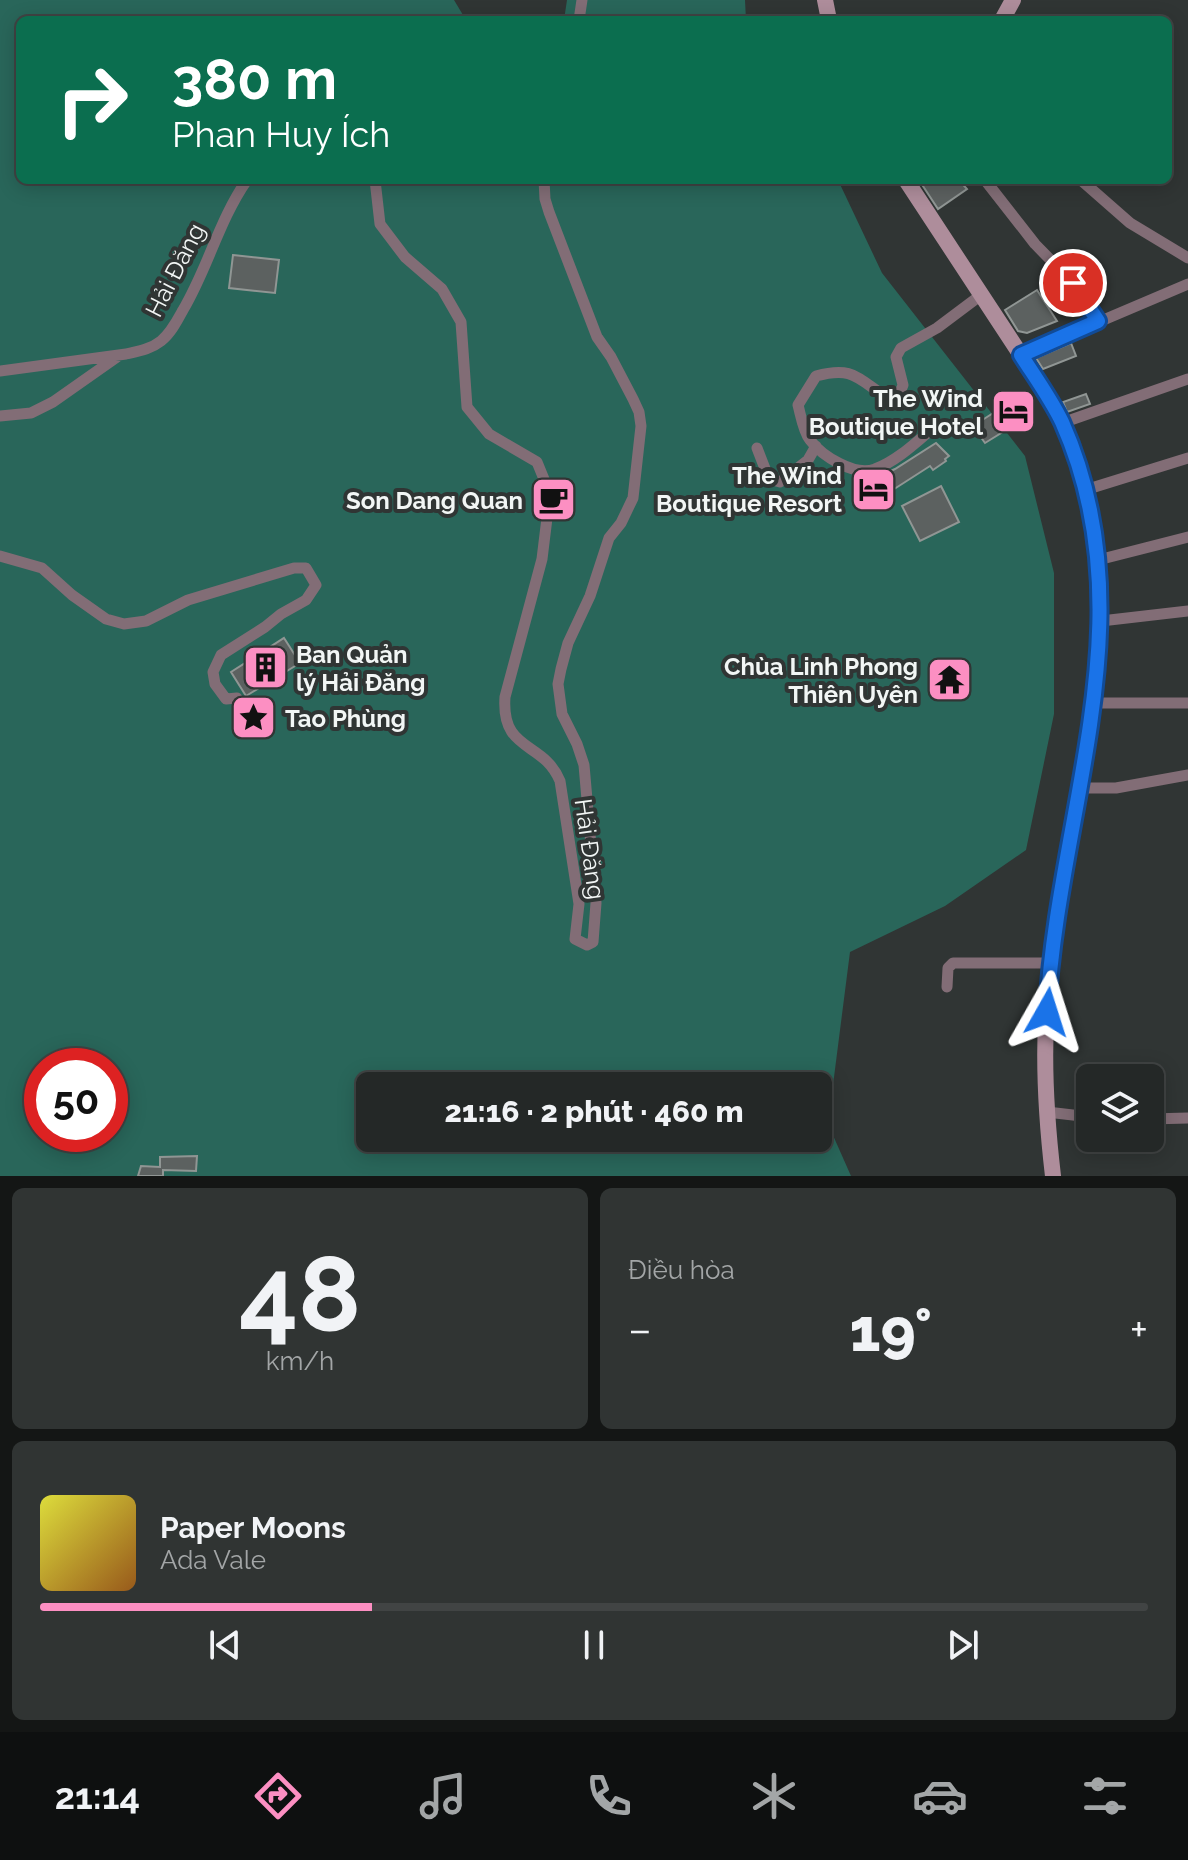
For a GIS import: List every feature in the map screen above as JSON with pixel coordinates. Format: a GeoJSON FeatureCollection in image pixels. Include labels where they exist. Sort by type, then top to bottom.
{"type":"FeatureCollection","features":[{"type":"Feature","properties":{"kind":"main road"},"geometry":{"type":"LineString","coordinates":[[910,184],[1062,423],[1085,490],[1098,560],[1101,621],[1095,703],[1052,963],[1044,1054],[1053,1176]]}},
{"type":"Feature","properties":{"kind":"street","name":"Hải Đăng"},"geometry":{"type":"LineString","coordinates":[[0,371],[146,350],[162,340],[174,326],[200,280],[226,214],[245,184]]}},
{"type":"Feature","properties":{"kind":"street","name":"Hải Đăng"},"geometry":{"type":"LineString","coordinates":[[375,184],[380,224],[405,257],[442,289],[457,311],[464,337],[467,407],[489,434],[537,462],[546,484],[547,518],[542,559],[507,688],[504,712],[509,730],[516,739],[554,766],[560,781],[579,904],[575,939],[587,945],[593,942],[596,903],[584,765],[562,714],[558,684],[568,643],[590,596],[609,538],[621,523],[633,498],[641,426],[633,399],[597,337],[549,212],[545,184]]}},
{"type":"Feature","properties":{"kind":"street"},"geometry":{"type":"LineString","coordinates":[[988,184],[1035,244],[1073,283],[1098,321]]}},
{"type":"Feature","properties":{"kind":"street"},"geometry":{"type":"LineString","coordinates":[[1086,184],[1130,223],[1188,258]]}},
{"type":"Feature","properties":{"kind":"street"},"geometry":{"type":"LineString","coordinates":[[1021,355],[1188,284]]}},
{"type":"Feature","properties":{"kind":"street"},"geometry":{"type":"LineString","coordinates":[[926,434],[903,454],[872,471],[852,469],[808,439],[798,405],[816,376],[838,370],[860,378],[886,397],[899,395],[903,385],[896,357],[901,348],[937,328],[981,295]]}},
{"type":"Feature","properties":{"kind":"street","name":"Hải Đăng"},"geometry":{"type":"LineString","coordinates":[[0,416],[31,413],[53,402],[121,354]]}},
{"type":"Feature","properties":{"kind":"street"},"geometry":{"type":"LineString","coordinates":[[1062,423],[1188,379]]}},
{"type":"Feature","properties":{"kind":"street"},"geometry":{"type":"LineString","coordinates":[[757,448],[769,479],[780,482],[808,460],[816,446]]}},
{"type":"Feature","properties":{"kind":"street"},"geometry":{"type":"LineString","coordinates":[[1085,490],[1188,458]]}},
{"type":"Feature","properties":{"kind":"street"},"geometry":{"type":"LineString","coordinates":[[1098,560],[1188,537]]}},
{"type":"Feature","properties":{"kind":"street"},"geometry":{"type":"LineString","coordinates":[[0,556],[42,568],[72,595],[106,619],[124,624],[146,621],[188,600],[294,568],[306,568],[316,585],[306,600],[221,655],[213,672],[215,684],[226,699],[237,698]]}},
{"type":"Feature","properties":{"kind":"street"},"geometry":{"type":"LineString","coordinates":[[1101,621],[1188,611]]}},
{"type":"Feature","properties":{"kind":"street"},"geometry":{"type":"LineString","coordinates":[[1095,703],[1188,703]]}},
{"type":"Feature","properties":{"kind":"street"},"geometry":{"type":"LineString","coordinates":[[1080,788],[1116,788],[1188,775]]}},
{"type":"Feature","properties":{"kind":"street"},"geometry":{"type":"LineString","coordinates":[[947,987],[948,968],[953,963],[1052,963]]}},
{"type":"Feature","properties":{"kind":"street"},"geometry":{"type":"LineString","coordinates":[[1047,1112],[1076,1115]]}},
{"type":"Feature","properties":{"kind":"street"},"geometry":{"type":"LineString","coordinates":[[1164,1119],[1188,1118]]}},
{"type":"Feature","properties":{"kind":"green space"},"geometry":{"type":"Polygon","coordinates":[[[0,0],[454,0],[464,16],[16,16],[16,184],[840,184],[882,273],[1025,456],[1054,573],[1054,714],[1026,850],[945,906],[850,952],[832,1093],[832,1072],[356,1072],[356,1152],[832,1152],[832,1133],[851,1176],[0,1176],[0,0]]]}},
{"type":"Feature","properties":{"kind":"green space"},"geometry":{"type":"Polygon","coordinates":[[[567,0],[745,0],[746,16],[565,16],[567,0]]]}},
{"type":"Feature","properties":{"kind":"building"},"geometry":{"type":"Polygon","coordinates":[[[922,184],[963,184],[967,189],[938,209],[922,184]]]}},
{"type":"Feature","properties":{"kind":"building"},"geometry":{"type":"Polygon","coordinates":[[[233,255],[279,260],[275,293],[229,288],[233,255]]]}},
{"type":"Feature","properties":{"kind":"building"},"geometry":{"type":"Polygon","coordinates":[[[1037,290],[1057,321],[1027,333],[1018,331],[1005,310],[1037,290]]]}},
{"type":"Feature","properties":{"kind":"building"},"geometry":{"type":"Polygon","coordinates":[[[1071,343],[1076,356],[1043,369],[1036,358],[1071,343]]]}},
{"type":"Feature","properties":{"kind":"building"},"geometry":{"type":"Polygon","coordinates":[[[1086,394],[1090,404],[1067,412],[1063,402],[1086,394]]]}},
{"type":"Feature","properties":{"kind":"building"},"geometry":{"type":"Polygon","coordinates":[[[1015,399],[1027,417],[985,443],[973,426],[1015,399]]]}},
{"type":"Feature","properties":{"kind":"building"},"geometry":{"type":"Polygon","coordinates":[[[936,443],[949,456],[933,470],[930,466],[874,502],[871,498],[866,502],[856,490],[866,481],[895,469],[936,443]]]}},
{"type":"Feature","properties":{"kind":"building"},"geometry":{"type":"Polygon","coordinates":[[[941,486],[959,522],[920,541],[902,506],[941,486]]]}},
{"type":"Feature","properties":{"kind":"building","name":"Ban Quản lý Hải Đăng"},"geometry":{"type":"Polygon","coordinates":[[[284,638],[300,663],[246,696],[231,672],[284,638]]]}},
{"type":"Feature","properties":{"kind":"building"},"geometry":{"type":"Polygon","coordinates":[[[197,1156],[196,1171],[163,1170],[163,1176],[138,1176],[141,1166],[160,1167],[160,1157],[197,1156]]]}},
{"type":"Feature","properties":{"kind":"place","name":"The Wind Boutique Hotel"},"geometry":{"type":"Point","coordinates":[1014,412]}},
{"type":"Feature","properties":{"kind":"place","name":"The Wind Boutique Resort"},"geometry":{"type":"Point","coordinates":[873,489]}},
{"type":"Feature","properties":{"kind":"place","name":"Son Dang Quan"},"geometry":{"type":"Point","coordinates":[554,500]}},
{"type":"Feature","properties":{"kind":"place","name":"Ban Quản lý Hải Đăng"},"geometry":{"type":"Point","coordinates":[265,668]}},
{"type":"Feature","properties":{"kind":"place","name":"Chùa Linh Phong Thiên Uyên"},"geometry":{"type":"Point","coordinates":[949,680]}},
{"type":"Feature","properties":{"kind":"place","name":"Tao Phùng"},"geometry":{"type":"Point","coordinates":[254,718]}},
{"type":"Feature","properties":{"kind":"route"},"geometry":{"type":"LineString","coordinates":[[1047,1012],[1057,926],[1095,703],[1101,621],[1093,525],[1076,459],[1051,401],[1021,355],[1098,321],[1073,283]]}}]}
